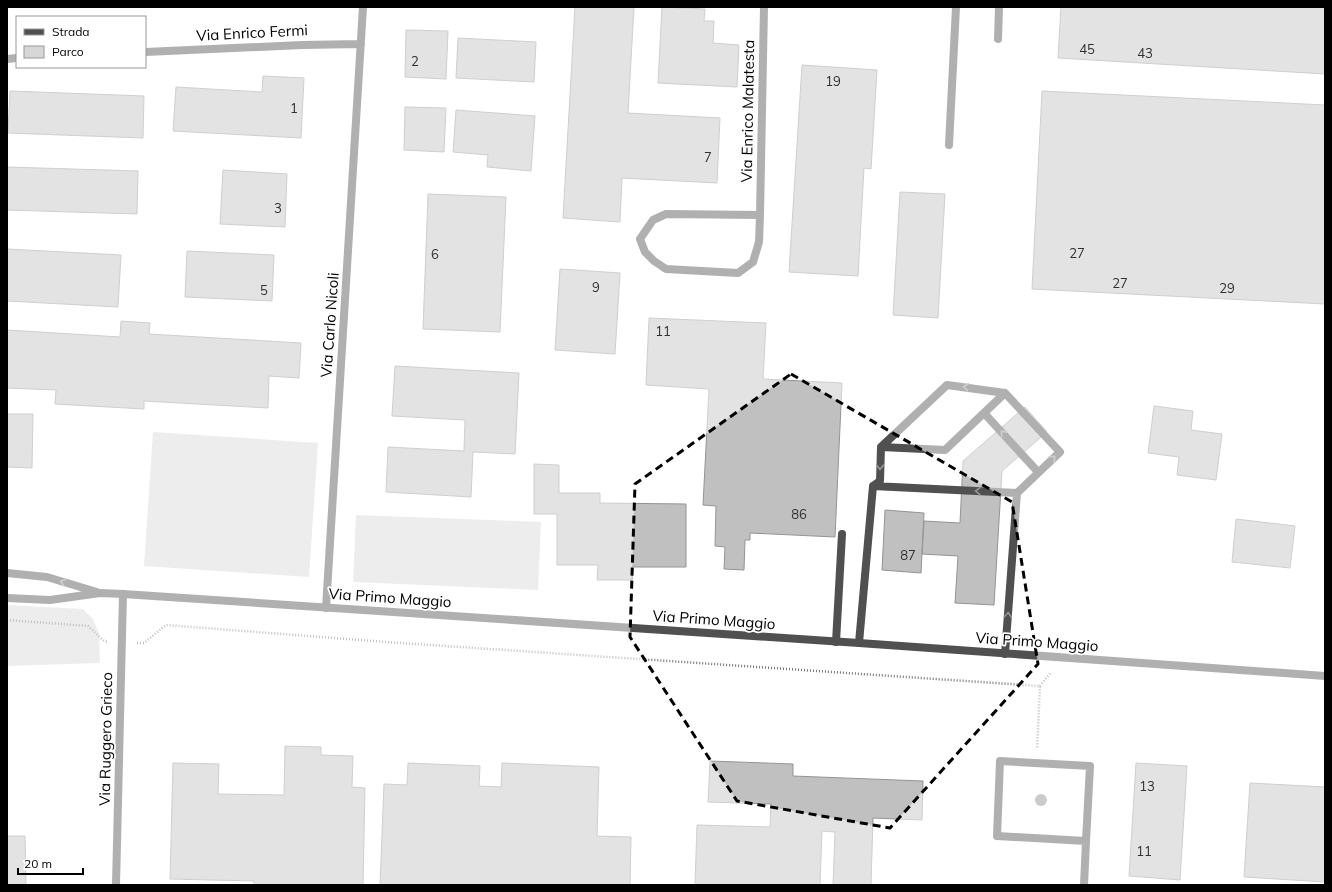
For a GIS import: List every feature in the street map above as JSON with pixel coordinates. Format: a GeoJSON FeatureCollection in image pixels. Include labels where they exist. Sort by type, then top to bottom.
{"type":"FeatureCollection","features":[{"type":"Feature","properties":{"kind":"street","name":"Via Carlo Nicoli"},"geometry":{"type":"LineString","coordinates":[[326,608],[363,7]]}},
{"type":"Feature","properties":{"kind":"street","name":"Via Enrico Malatesta"},"geometry":{"type":"LineString","coordinates":[[760,215],[666,214],[653,220],[640,239],[646,252],[654,262],[666,269],[738,273],[753,262],[759,242],[760,215],[764,7]]}},
{"type":"Feature","properties":{"kind":"street"},"geometry":{"type":"LineString","coordinates":[[949,145],[956,7]]}},
{"type":"Feature","properties":{"kind":"street"},"geometry":{"type":"LineString","coordinates":[[998,39],[999,7]]}},
{"type":"Feature","properties":{"kind":"street","name":"Via Enrico Fermi"},"geometry":{"type":"LineString","coordinates":[[146,52],[294,45],[361,44]]}},
{"type":"Feature","properties":{"kind":"street"},"geometry":{"type":"LineString","coordinates":[[858,643],[873,486],[880,481],[881,447],[947,385],[1005,393],[1060,452],[1017,493],[1005,654]]}},
{"type":"Feature","properties":{"kind":"street"},"geometry":{"type":"LineString","coordinates":[[881,447],[945,450],[1005,393]]}},
{"type":"Feature","properties":{"kind":"street"},"geometry":{"type":"LineString","coordinates":[[984,413],[1038,472]]}},
{"type":"Feature","properties":{"kind":"street"},"geometry":{"type":"LineString","coordinates":[[873,486],[1017,493]]}},
{"type":"Feature","properties":{"kind":"street"},"geometry":{"type":"LineString","coordinates":[[836,642],[842,534]]}},
{"type":"Feature","properties":{"kind":"street","name":"Via Primo Maggio"},"geometry":{"type":"LineString","coordinates":[[7,573],[47,577],[100,593]]}},
{"type":"Feature","properties":{"kind":"street","name":"Via Primo Maggio"},"geometry":{"type":"LineString","coordinates":[[7,598],[50,600],[100,593],[124,594],[1325,676]]}},
{"type":"Feature","properties":{"kind":"street","name":"Via Ruggero Grieco"},"geometry":{"type":"LineString","coordinates":[[116,885],[124,594]]}},
{"type":"Feature","properties":{"kind":"street"},"geometry":{"type":"LineString","coordinates":[[1084,885],[1090,766],[1000,761],[997,836],[1086,841]]}},
{"type":"Feature","properties":{"kind":"path"},"geometry":{"type":"LineString","coordinates":[[7,620],[88,626],[104,641],[144,643],[166,625],[386,642],[1040,686],[1037,763]]}},
{"type":"Feature","properties":{"kind":"highlighted area"},"geometry":{"type":"Polygon","coordinates":[[[791,374],[1012,502],[1038,664],[890,828],[737,801],[630,637],[635,484],[791,374]]]}},
{"type":"Feature","properties":{"kind":"green space"},"geometry":{"type":"Polygon","coordinates":[[[153,432],[318,443],[309,577],[144,566],[153,432]]]}},
{"type":"Feature","properties":{"kind":"green space"},"geometry":{"type":"Polygon","coordinates":[[[356,515],[541,522],[538,590],[353,582],[356,515]]]}},
{"type":"Feature","properties":{"kind":"green space"},"geometry":{"type":"Polygon","coordinates":[[[7,605],[83,609],[93,619],[99,634],[100,663],[7,666],[7,605]]]}},
{"type":"Feature","properties":{"kind":"building"},"geometry":{"type":"Polygon","coordinates":[[[575,7],[634,7],[628,113],[720,118],[717,183],[622,178],[620,222],[563,218],[575,7]]]}},
{"type":"Feature","properties":{"kind":"building"},"geometry":{"type":"Polygon","coordinates":[[[662,7],[705,9],[704,21],[714,21],[713,43],[739,45],[737,87],[658,83],[662,7]]]}},
{"type":"Feature","properties":{"kind":"building"},"geometry":{"type":"Polygon","coordinates":[[[1061,7],[1325,7],[1325,74],[1058,58],[1061,7]]]}},
{"type":"Feature","properties":{"kind":"building"},"geometry":{"type":"Polygon","coordinates":[[[406,30],[448,31],[446,79],[405,77],[406,30]]]}},
{"type":"Feature","properties":{"kind":"building"},"geometry":{"type":"Polygon","coordinates":[[[458,38],[536,42],[534,82],[456,78],[458,38]]]}},
{"type":"Feature","properties":{"kind":"building"},"geometry":{"type":"Polygon","coordinates":[[[802,65],[877,70],[871,169],[864,168],[858,276],[789,272],[802,65]]]}},
{"type":"Feature","properties":{"kind":"building"},"geometry":{"type":"Polygon","coordinates":[[[263,76],[304,78],[301,138],[173,131],[176,87],[262,92],[263,76]]]}},
{"type":"Feature","properties":{"kind":"building"},"geometry":{"type":"Polygon","coordinates":[[[10,91],[144,96],[143,138],[8,133],[10,91]]]}},
{"type":"Feature","properties":{"kind":"building"},"geometry":{"type":"Polygon","coordinates":[[[1042,91],[1325,105],[1325,304],[1032,289],[1042,91]]]}},
{"type":"Feature","properties":{"kind":"building"},"geometry":{"type":"Polygon","coordinates":[[[405,107],[446,108],[444,152],[404,150],[405,107]]]}},
{"type":"Feature","properties":{"kind":"building"},"geometry":{"type":"Polygon","coordinates":[[[456,110],[535,116],[531,171],[487,167],[488,155],[453,152],[456,110]]]}},
{"type":"Feature","properties":{"kind":"building"},"geometry":{"type":"Polygon","coordinates":[[[7,167],[138,171],[137,214],[7,210],[7,167]]]}},
{"type":"Feature","properties":{"kind":"building"},"geometry":{"type":"Polygon","coordinates":[[[223,170],[287,174],[285,227],[220,224],[223,170]]]}},
{"type":"Feature","properties":{"kind":"building"},"geometry":{"type":"Polygon","coordinates":[[[900,192],[945,194],[938,318],[893,315],[900,192]]]}},
{"type":"Feature","properties":{"kind":"building"},"geometry":{"type":"Polygon","coordinates":[[[428,194],[506,197],[500,332],[423,329],[428,194]]]}},
{"type":"Feature","properties":{"kind":"building"},"geometry":{"type":"Polygon","coordinates":[[[7,249],[121,255],[118,307],[7,301],[7,249]]]}},
{"type":"Feature","properties":{"kind":"building"},"geometry":{"type":"Polygon","coordinates":[[[187,251],[274,255],[272,301],[185,297],[187,251]]]}},
{"type":"Feature","properties":{"kind":"building"},"geometry":{"type":"Polygon","coordinates":[[[560,269],[620,273],[615,354],[555,350],[560,269]]]}},
{"type":"Feature","properties":{"kind":"building"},"geometry":{"type":"Polygon","coordinates":[[[649,318],[766,323],[763,379],[842,383],[835,537],[750,533],[750,540],[745,540],[744,570],[724,569],[725,547],[715,546],[716,506],[703,505],[709,389],[646,385],[649,318]]]}},
{"type":"Feature","properties":{"kind":"building"},"geometry":{"type":"Polygon","coordinates":[[[121,321],[150,323],[149,334],[301,343],[299,378],[269,376],[268,408],[144,401],[144,409],[55,404],[56,390],[7,388],[7,330],[120,337],[121,321]]]}},
{"type":"Feature","properties":{"kind":"building"},"geometry":{"type":"Polygon","coordinates":[[[395,366],[519,373],[515,454],[473,452],[471,497],[386,492],[388,447],[464,451],[465,420],[392,416],[395,366]]]}},
{"type":"Feature","properties":{"kind":"building"},"geometry":{"type":"Polygon","coordinates":[[[1154,406],[1193,411],[1191,430],[1222,434],[1216,480],[1177,475],[1179,457],[1148,453],[1154,406]]]}},
{"type":"Feature","properties":{"kind":"building"},"geometry":{"type":"Polygon","coordinates":[[[1025,407],[1047,432],[1002,471],[994,605],[955,603],[958,556],[922,554],[924,521],[960,523],[963,461],[1025,407]]]}},
{"type":"Feature","properties":{"kind":"building"},"geometry":{"type":"Polygon","coordinates":[[[7,414],[33,414],[32,468],[7,467],[7,414]]]}},
{"type":"Feature","properties":{"kind":"building"},"geometry":{"type":"Polygon","coordinates":[[[534,464],[559,465],[559,493],[600,493],[600,503],[686,504],[686,567],[632,567],[632,580],[597,580],[598,565],[557,565],[557,514],[534,514],[534,464]]]}},
{"type":"Feature","properties":{"kind":"building"},"geometry":{"type":"Polygon","coordinates":[[[885,510],[924,513],[921,573],[882,570],[885,510]]]}},
{"type":"Feature","properties":{"kind":"building"},"geometry":{"type":"Polygon","coordinates":[[[1236,519],[1295,526],[1290,568],[1232,562],[1236,519]]]}},
{"type":"Feature","properties":{"kind":"building"},"geometry":{"type":"Polygon","coordinates":[[[285,746],[321,747],[321,755],[353,756],[352,787],[365,788],[363,885],[254,885],[254,881],[170,879],[173,763],[219,764],[218,794],[284,795],[285,746]]]}},
{"type":"Feature","properties":{"kind":"building"},"geometry":{"type":"Polygon","coordinates":[[[710,761],[793,764],[793,776],[923,781],[922,820],[873,818],[871,885],[833,885],[835,832],[822,831],[820,885],[695,885],[697,825],[770,827],[771,804],[708,802],[710,761]]]}},
{"type":"Feature","properties":{"kind":"building"},"geometry":{"type":"Polygon","coordinates":[[[408,763],[480,766],[479,786],[501,787],[502,763],[599,767],[597,836],[631,837],[630,885],[380,885],[384,784],[407,785],[408,763]]]}},
{"type":"Feature","properties":{"kind":"building"},"geometry":{"type":"Polygon","coordinates":[[[1136,763],[1187,766],[1180,880],[1129,876],[1136,763]]]}},
{"type":"Feature","properties":{"kind":"building"},"geometry":{"type":"Polygon","coordinates":[[[1250,783],[1325,787],[1325,882],[1244,877],[1250,783]]]}},
{"type":"Feature","properties":{"kind":"building"},"geometry":{"type":"Polygon","coordinates":[[[7,836],[25,836],[26,885],[7,885],[7,836]]]}}]}
